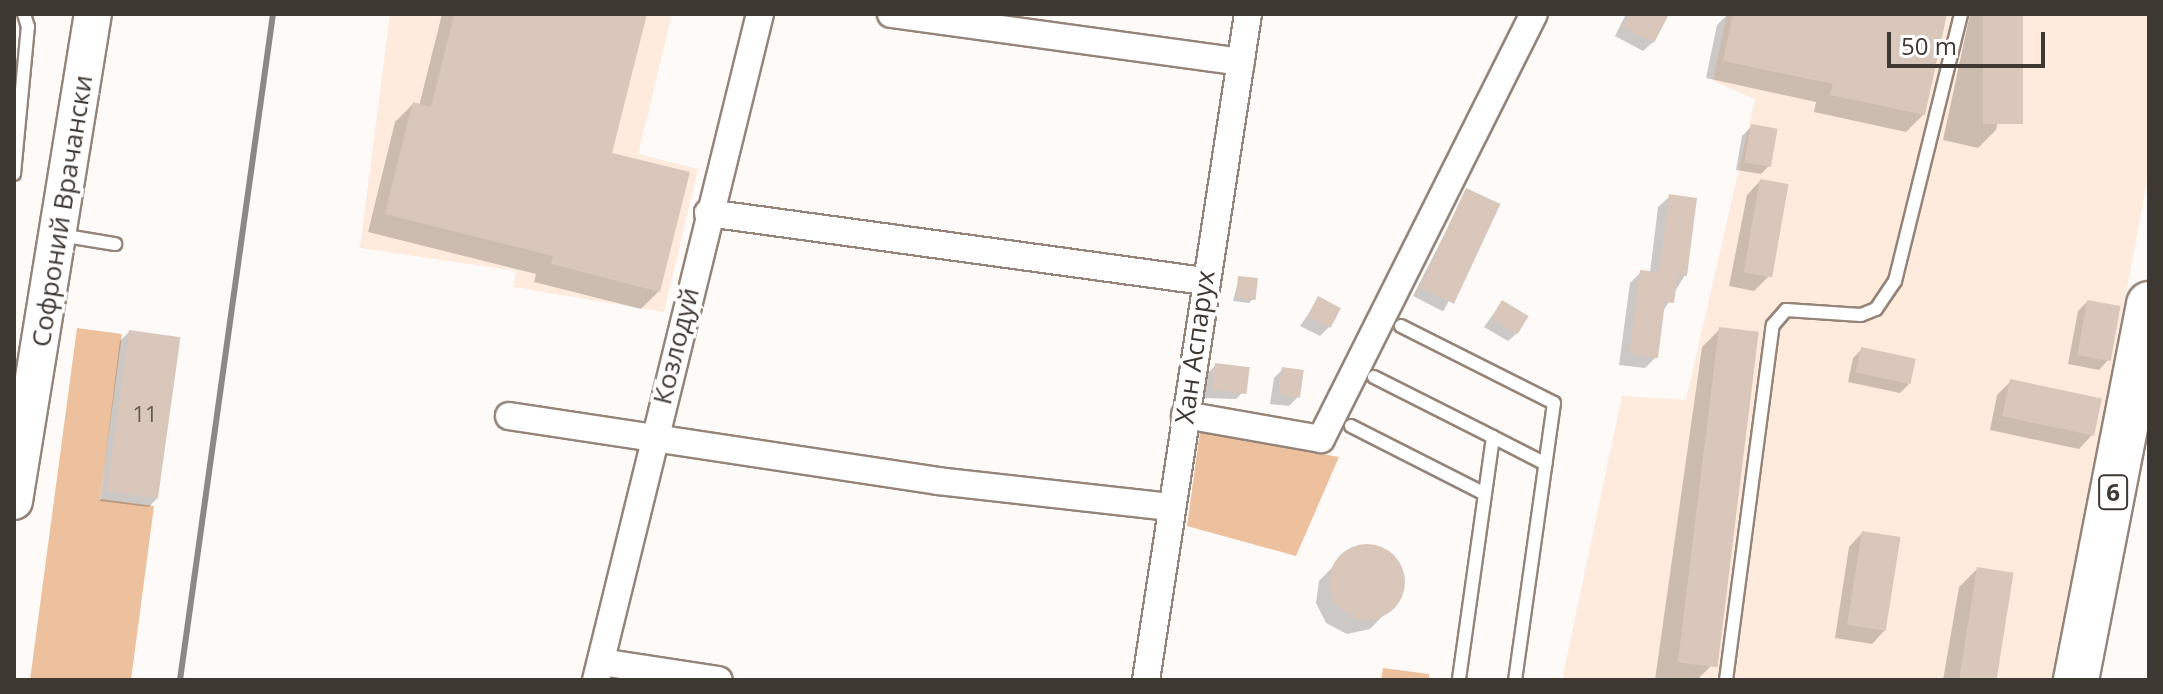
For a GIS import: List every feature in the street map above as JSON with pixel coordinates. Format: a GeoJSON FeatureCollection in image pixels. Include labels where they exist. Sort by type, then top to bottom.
{"type":"FeatureCollection","features":[{"type":"Feature","properties":{"kind":"highway","name":"6"},"geometry":{"type":"LineString","coordinates":[[2076,680],[2149,304]]}},
{"type":"Feature","properties":{"kind":"highway","name":"6"},"geometry":{"type":"LineString","coordinates":[[2108,680],[2149,466]]}},
{"type":"Feature","properties":{"kind":"street","name":"Софроний Врачански"},"geometry":{"type":"LineString","coordinates":[[14,501],[23,387],[60,235],[93,14]]}},
{"type":"Feature","properties":{"kind":"street","name":"Козлодуй"},"geometry":{"type":"LineString","coordinates":[[599,671],[708,213],[760,14]]}},
{"type":"Feature","properties":{"kind":"street"},"geometry":{"type":"LineString","coordinates":[[891,14],[1241,62]]}},
{"type":"Feature","properties":{"kind":"street","name":"Хан Аспарух"},"geometry":{"type":"LineString","coordinates":[[1146,680],[1204,281],[1248,14]]}},
{"type":"Feature","properties":{"kind":"street"},"geometry":{"type":"LineString","coordinates":[[1185,415],[1321,439],[1534,14]]}},
{"type":"Feature","properties":{"kind":"street"},"geometry":{"type":"LineString","coordinates":[[708,213],[1204,281]]}},
{"type":"Feature","properties":{"kind":"street"},"geometry":{"type":"LineString","coordinates":[[509,416],[653,441],[1171,507]]}},
{"type":"Feature","properties":{"kind":"street"},"geometry":{"type":"LineString","coordinates":[[599,671],[719,680]]}},
{"type":"Feature","properties":{"kind":"lane"},"geometry":{"type":"LineString","coordinates":[[14,174],[28,27],[24,14]]}},
{"type":"Feature","properties":{"kind":"lane"},"geometry":{"type":"LineString","coordinates":[[1726,680],[1773,325],[1786,310],[1861,315],[1876,309],[1895,281],[1961,14]]}},
{"type":"Feature","properties":{"kind":"lane"},"geometry":{"type":"LineString","coordinates":[[60,235],[115,244]]}},
{"type":"Feature","properties":{"kind":"lane"},"geometry":{"type":"LineString","coordinates":[[1401,326],[1554,403],[1515,680]]}},
{"type":"Feature","properties":{"kind":"lane"},"geometry":{"type":"LineString","coordinates":[[1374,377],[1546,464]]}},
{"type":"Feature","properties":{"kind":"lane"},"geometry":{"type":"LineString","coordinates":[[1351,426],[1485,494]]}},
{"type":"Feature","properties":{"kind":"lane"},"geometry":{"type":"LineString","coordinates":[[1459,680],[1493,437]]}},
{"type":"Feature","properties":{"kind":"shaded area"},"geometry":{"type":"Polygon","coordinates":[[[390,14],[672,14],[638,154],[698,169],[664,312],[513,287],[516,271],[360,248],[390,14]]]}},
{"type":"Feature","properties":{"kind":"shaded area"},"geometry":{"type":"Polygon","coordinates":[[[1727,14],[2149,14],[2149,170],[2054,680],[1562,680],[1622,396],[1686,400],[1755,99],[1713,81],[1727,14]]]}},
{"type":"Feature","properties":{"kind":"shaded area"},"geometry":{"type":"Polygon","coordinates":[[[77,328],[122,334],[100,499],[154,506],[131,680],[30,680],[77,328]]]}},
{"type":"Feature","properties":{"kind":"shaded area"},"geometry":{"type":"Polygon","coordinates":[[[1200,431],[1339,457],[1296,556],[1187,526],[1200,431]]]}},
{"type":"Feature","properties":{"kind":"shaded area"},"geometry":{"type":"Polygon","coordinates":[[[1383,668],[1429,674],[1429,680],[1381,680],[1383,668]]]}},
{"type":"Feature","properties":{"kind":"building"},"geometry":{"type":"Polygon","coordinates":[[[454,14],[647,14],[612,153],[690,172],[660,292],[551,264],[553,256],[385,214],[413,102],[431,107],[454,14]]]}},
{"type":"Feature","properties":{"kind":"building"},"geometry":{"type":"Polygon","coordinates":[[[1629,14],[1669,14],[1654,43],[1622,27],[1629,14]]]}},
{"type":"Feature","properties":{"kind":"building"},"geometry":{"type":"Polygon","coordinates":[[[1733,14],[1947,14],[1925,115],[1830,95],[1833,84],[1723,61],[1733,14]]]}},
{"type":"Feature","properties":{"kind":"building"},"geometry":{"type":"Polygon","coordinates":[[[1983,14],[2023,14],[2023,124],[1983,124],[1983,14]]]}},
{"type":"Feature","properties":{"kind":"building"},"geometry":{"type":"Polygon","coordinates":[[[1751,124],[1778,129],[1771,167],[1744,162],[1751,124]]]}},
{"type":"Feature","properties":{"kind":"building"},"geometry":{"type":"Polygon","coordinates":[[[1760,179],[1789,184],[1772,278],[1744,273],[1760,179]]]}},
{"type":"Feature","properties":{"kind":"building"},"geometry":{"type":"Polygon","coordinates":[[[1466,188],[1500,204],[1454,304],[1420,288],[1466,188]]]}},
{"type":"Feature","properties":{"kind":"building"},"geometry":{"type":"Polygon","coordinates":[[[1669,194],[1697,198],[1687,276],[1678,275],[1674,303],[1665,302],[1658,358],[1629,354],[1640,270],[1659,272],[1669,194]]]}},
{"type":"Feature","properties":{"kind":"building"},"geometry":{"type":"Polygon","coordinates":[[[1238,276],[1258,278],[1256,300],[1236,298],[1238,276]]]}},
{"type":"Feature","properties":{"kind":"building"},"geometry":{"type":"Polygon","coordinates":[[[1318,296],[1341,308],[1331,328],[1308,315],[1318,296]]]}},
{"type":"Feature","properties":{"kind":"building"},"geometry":{"type":"Polygon","coordinates":[[[1502,300],[1529,316],[1518,334],[1491,318],[1502,300]]]}},
{"type":"Feature","properties":{"kind":"building"},"geometry":{"type":"Polygon","coordinates":[[[2087,300],[2120,306],[2111,361],[2077,355],[2087,300]]]}},
{"type":"Feature","properties":{"kind":"building"},"geometry":{"type":"Polygon","coordinates":[[[1719,327],[1759,332],[1718,667],[1678,662],[1719,327]]]}},
{"type":"Feature","properties":{"kind":"building"},"geometry":{"type":"Polygon","coordinates":[[[129,330],[180,337],[158,499],[106,491],[129,330]]]}},
{"type":"Feature","properties":{"kind":"building"},"geometry":{"type":"Polygon","coordinates":[[[1861,347],[1916,359],[1910,384],[1856,372],[1861,347]]]}},
{"type":"Feature","properties":{"kind":"building"},"geometry":{"type":"Polygon","coordinates":[[[1215,363],[1250,367],[1246,394],[1212,390],[1215,363]]]}},
{"type":"Feature","properties":{"kind":"building"},"geometry":{"type":"Polygon","coordinates":[[[1282,367],[1304,370],[1300,398],[1278,395],[1282,367]]]}},
{"type":"Feature","properties":{"kind":"building"},"geometry":{"type":"Polygon","coordinates":[[[2010,379],[2102,399],[2094,436],[2002,416],[2010,379]]]}},
{"type":"Feature","properties":{"kind":"building"},"geometry":{"type":"Polygon","coordinates":[[[1862,531],[1901,537],[1886,631],[1847,625],[1862,531]]]}},
{"type":"Feature","properties":{"kind":"building"},"geometry":{"type":"Polygon","coordinates":[[[1367,544],[1381,547],[1394,555],[1402,568],[1405,582],[1402,596],[1394,609],[1381,617],[1367,620],[1353,617],[1340,609],[1332,596],[1329,582],[1332,568],[1340,555],[1353,547],[1367,544]]]}},
{"type":"Feature","properties":{"kind":"building"},"geometry":{"type":"Polygon","coordinates":[[[1977,567],[2014,573],[1997,680],[1959,680],[1977,567]]]}},
{"type":"Feature","properties":{"kind":"railway"},"geometry":{"type":"LineString","coordinates":[[180,680],[273,14]]}}]}
